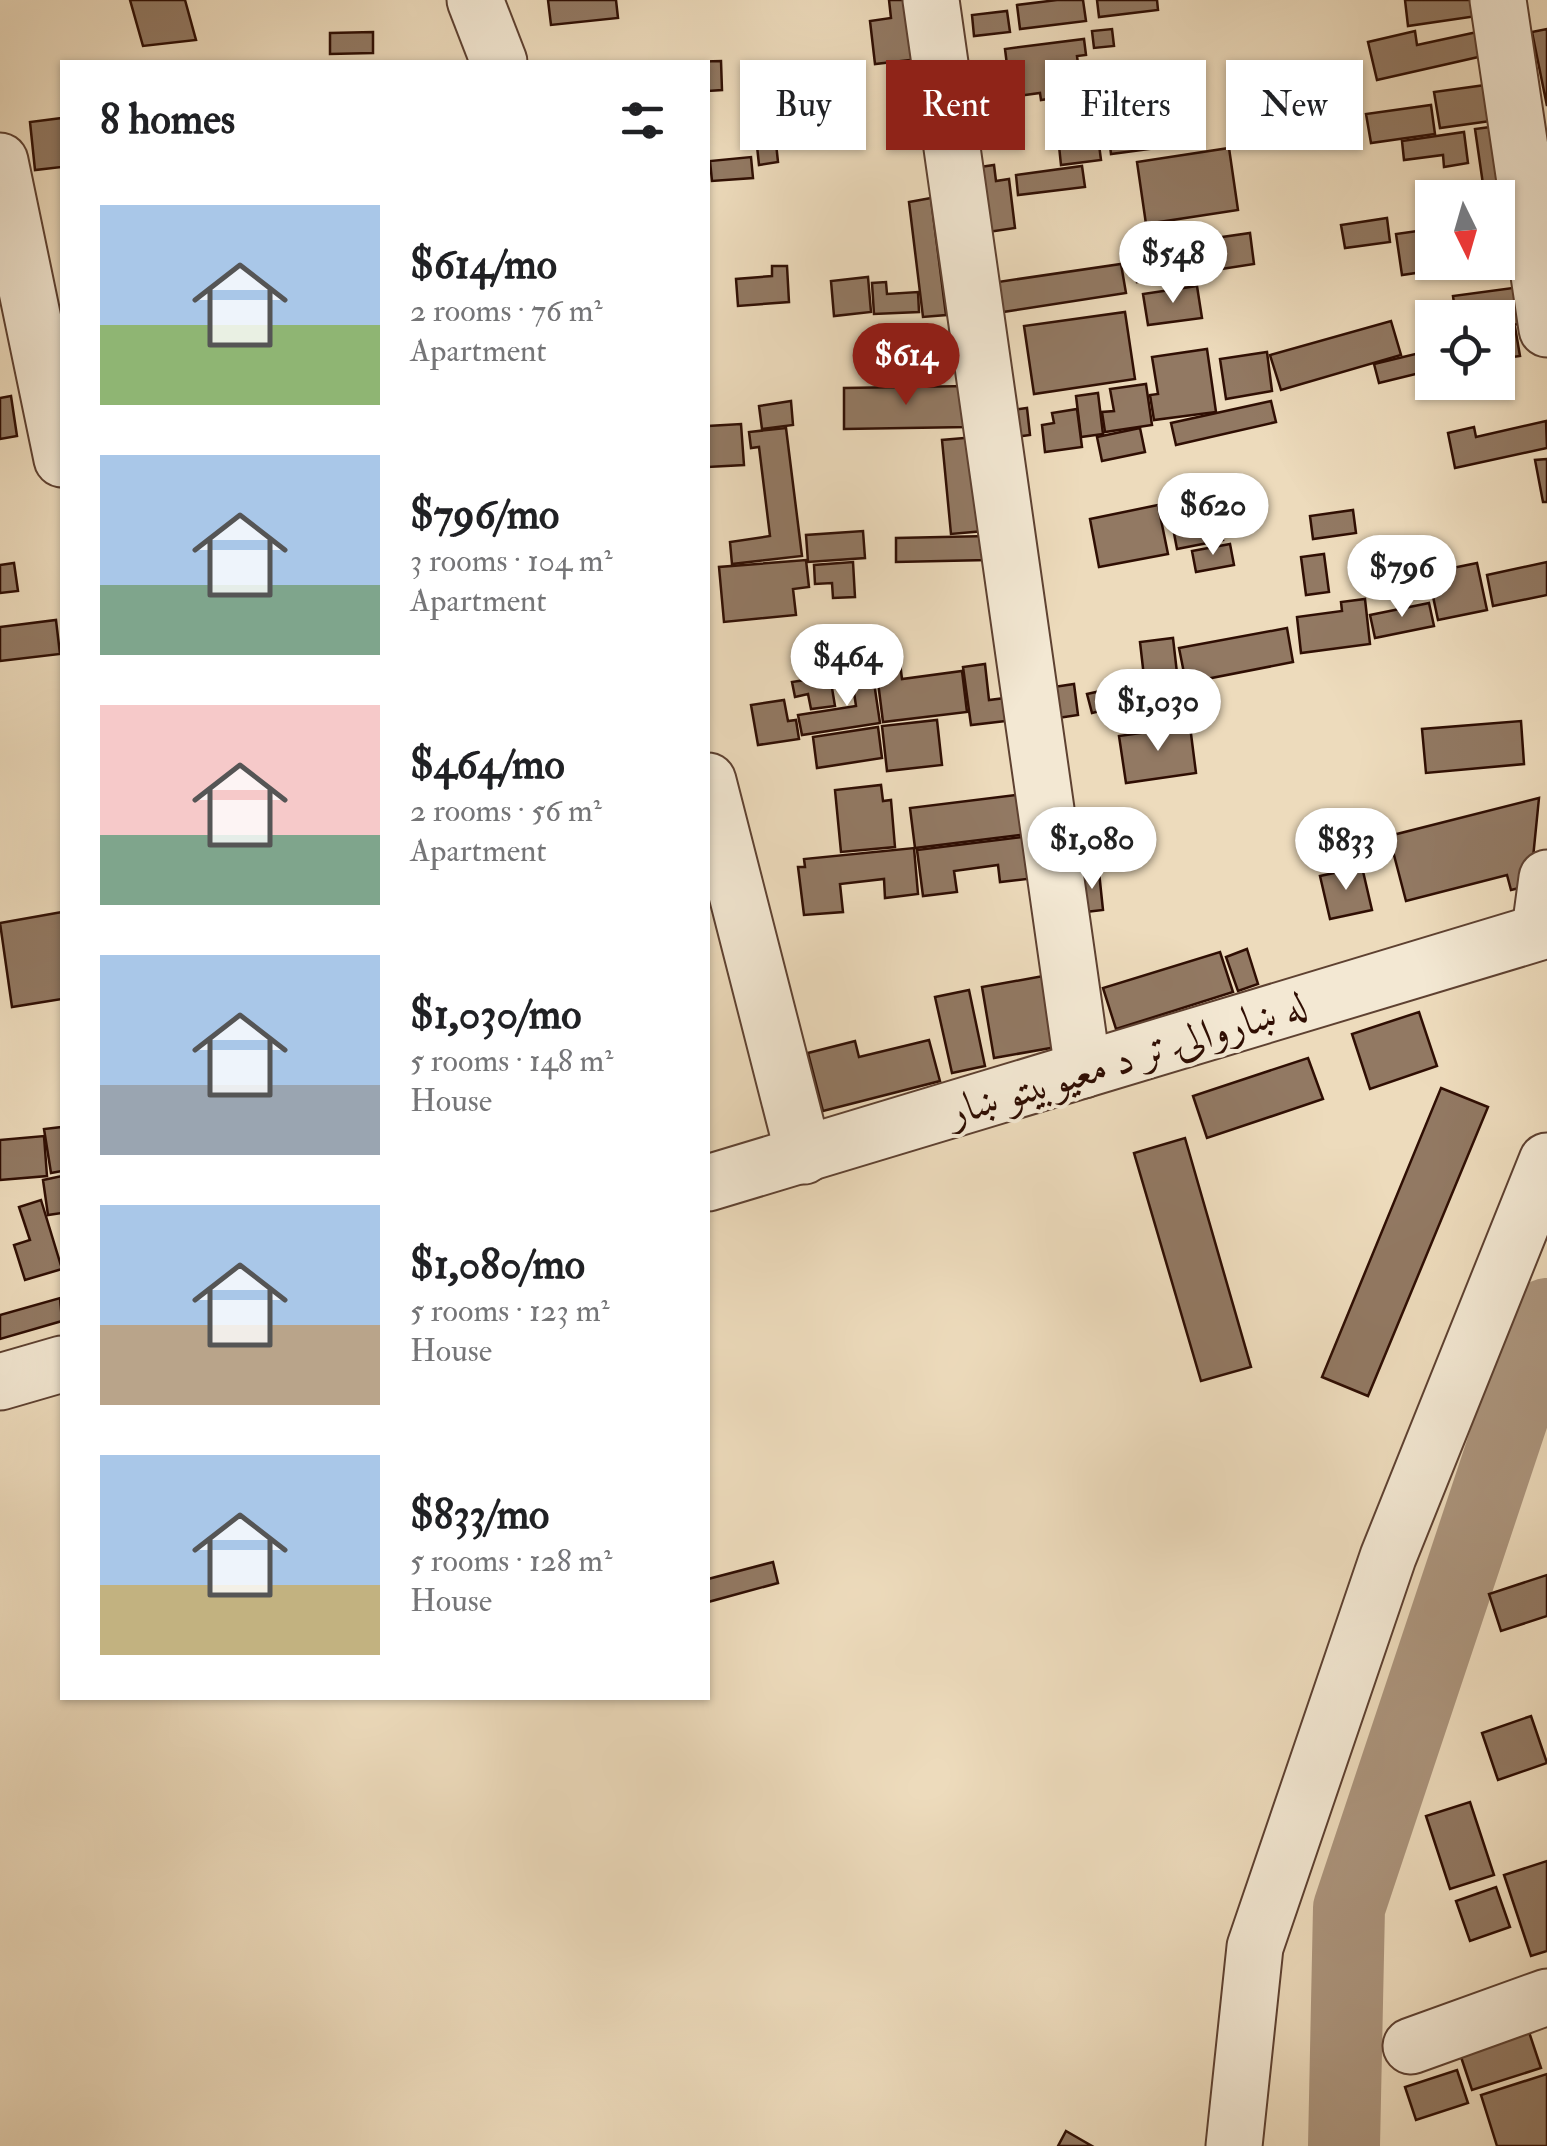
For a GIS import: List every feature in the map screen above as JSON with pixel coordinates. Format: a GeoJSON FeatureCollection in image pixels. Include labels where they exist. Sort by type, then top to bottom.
{"type":"FeatureCollection","features":[{"type":"Feature","properties":{"kind":"street"},"geometry":{"type":"LineString","coordinates":[[475,0],[498,60]]}},
{"type":"Feature","properties":{"kind":"street"},"geometry":{"type":"LineString","coordinates":[[931,0],[1083,1070]]}},
{"type":"Feature","properties":{"kind":"street"},"geometry":{"type":"LineString","coordinates":[[1498,0],[1547,328]]}},
{"type":"Feature","properties":{"kind":"street"},"geometry":{"type":"LineString","coordinates":[[0,161],[60,449]]}},
{"type":"Feature","properties":{"kind":"street"},"geometry":{"type":"LineString","coordinates":[[710,789],[804,1156]]}},
{"type":"Feature","properties":{"kind":"street","name":"له ښاروالۍ تر د معیوبیتو ښار"},"geometry":{"type":"LineString","coordinates":[[710,1182],[1083,1070],[1545,913]]}},
{"type":"Feature","properties":{"kind":"street"},"geometry":{"type":"LineString","coordinates":[[1234,2146],[1255,1947],[1388,1557],[1547,1162]]}},
{"type":"Feature","properties":{"kind":"street"},"geometry":{"type":"LineString","coordinates":[[0,1382],[60,1365]]}},
{"type":"Feature","properties":{"kind":"street"},"geometry":{"type":"LineString","coordinates":[[1411,2046],[1547,1998]]}},
{"type":"Feature","properties":{"kind":"building"},"geometry":{"type":"Polygon","coordinates":[[[130,0],[185,0],[196,40],[143,46],[130,0]]]}},
{"type":"Feature","properties":{"kind":"building"},"geometry":{"type":"Polygon","coordinates":[[[548,0],[616,0],[618,18],[551,25],[548,0]]]}},
{"type":"Feature","properties":{"kind":"building"},"geometry":{"type":"Polygon","coordinates":[[[889,0],[912,0],[919,59],[875,64],[870,21],[891,18],[889,0]]]}},
{"type":"Feature","properties":{"kind":"building"},"geometry":{"type":"Polygon","coordinates":[[[1083,0],[1086,21],[1020,29],[1017,5],[1083,0]]]}},
{"type":"Feature","properties":{"kind":"building"},"geometry":{"type":"Polygon","coordinates":[[[1097,0],[1157,0],[1158,10],[1099,17],[1097,0]]]}},
{"type":"Feature","properties":{"kind":"building"},"geometry":{"type":"Polygon","coordinates":[[[1405,0],[1475,0],[1477,16],[1408,26],[1405,0]]]}},
{"type":"Feature","properties":{"kind":"building"},"geometry":{"type":"Polygon","coordinates":[[[1007,11],[1010,32],[974,36],[972,15],[1007,11]]]}},
{"type":"Feature","properties":{"kind":"building"},"geometry":{"type":"Polygon","coordinates":[[[1112,29],[1114,46],[1094,48],[1092,31],[1112,29]]]}},
{"type":"Feature","properties":{"kind":"building"},"geometry":{"type":"Polygon","coordinates":[[[1491,29],[1496,53],[1377,80],[1368,42],[1415,31],[1417,45],[1491,29]]]}},
{"type":"Feature","properties":{"kind":"building"},"geometry":{"type":"Polygon","coordinates":[[[1547,29],[1547,106],[1532,32],[1547,29]]]}},
{"type":"Feature","properties":{"kind":"building"},"geometry":{"type":"Polygon","coordinates":[[[373,32],[373,53],[330,54],[330,33],[373,32]]]}},
{"type":"Feature","properties":{"kind":"building"},"geometry":{"type":"Polygon","coordinates":[[[1084,39],[1086,55],[1077,56],[1078,60],[1045,60],[1045,99],[1041,100],[1040,93],[1025,95],[1025,60],[1006,60],[1005,49],[1084,39]]]}},
{"type":"Feature","properties":{"kind":"building"},"geometry":{"type":"Polygon","coordinates":[[[710,61],[721,61],[722,90],[710,91],[710,61]]]}},
{"type":"Feature","properties":{"kind":"building"},"geometry":{"type":"Polygon","coordinates":[[[1500,83],[1505,119],[1440,128],[1434,92],[1500,83]]]}},
{"type":"Feature","properties":{"kind":"building"},"geometry":{"type":"Polygon","coordinates":[[[1431,105],[1435,134],[1371,143],[1366,114],[1431,105]]]}},
{"type":"Feature","properties":{"kind":"building"},"geometry":{"type":"Polygon","coordinates":[[[60,118],[60,167],[35,170],[30,122],[60,118]]]}},
{"type":"Feature","properties":{"kind":"building"},"geometry":{"type":"Polygon","coordinates":[[[1505,125],[1513,180],[1482,180],[1475,129],[1505,125]]]}},
{"type":"Feature","properties":{"kind":"building"},"geometry":{"type":"Polygon","coordinates":[[[1464,132],[1468,163],[1444,167],[1443,155],[1404,160],[1402,141],[1464,132]]]}},
{"type":"Feature","properties":{"kind":"building"},"geometry":{"type":"Polygon","coordinates":[[[757,150],[777,150],[778,162],[759,165],[757,150]]]}},
{"type":"Feature","properties":{"kind":"building"},"geometry":{"type":"Polygon","coordinates":[[[1059,150],[1100,150],[1101,160],[1061,165],[1059,150]]]}},
{"type":"Feature","properties":{"kind":"building"},"geometry":{"type":"Polygon","coordinates":[[[1229,150],[1238,210],[1146,224],[1137,162],[1229,150]]]}},
{"type":"Feature","properties":{"kind":"building"},"geometry":{"type":"Polygon","coordinates":[[[751,157],[753,178],[712,181],[710,161],[751,157]]]}},
{"type":"Feature","properties":{"kind":"building"},"geometry":{"type":"Polygon","coordinates":[[[994,165],[996,181],[1009,179],[1015,228],[981,233],[973,168],[994,165]]]}},
{"type":"Feature","properties":{"kind":"building"},"geometry":{"type":"Polygon","coordinates":[[[1082,166],[1085,187],[1018,195],[1016,175],[1082,166]]]}},
{"type":"Feature","properties":{"kind":"building"},"geometry":{"type":"Polygon","coordinates":[[[931,198],[946,315],[923,317],[909,202],[931,198]]]}},
{"type":"Feature","properties":{"kind":"building"},"geometry":{"type":"Polygon","coordinates":[[[1519,217],[1525,258],[1515,259],[1515,218],[1519,217]]]}},
{"type":"Feature","properties":{"kind":"building"},"geometry":{"type":"Polygon","coordinates":[[[1387,218],[1390,242],[1345,248],[1341,225],[1387,218]]]}},
{"type":"Feature","properties":{"kind":"building"},"geometry":{"type":"Polygon","coordinates":[[[1415,231],[1415,273],[1402,275],[1396,234],[1415,231]]]}},
{"type":"Feature","properties":{"kind":"building"},"geometry":{"type":"Polygon","coordinates":[[[1250,233],[1254,264],[1137,282],[1132,250],[1250,233]]]}},
{"type":"Feature","properties":{"kind":"building"},"geometry":{"type":"Polygon","coordinates":[[[1121,264],[1126,293],[1003,312],[998,282],[1121,264]]]}},
{"type":"Feature","properties":{"kind":"building"},"geometry":{"type":"Polygon","coordinates":[[[772,266],[787,266],[789,302],[738,306],[736,279],[772,276],[772,266]]]}},
{"type":"Feature","properties":{"kind":"building"},"geometry":{"type":"Polygon","coordinates":[[[868,277],[871,312],[834,316],[831,281],[868,277]]]}},
{"type":"Feature","properties":{"kind":"building"},"geometry":{"type":"Polygon","coordinates":[[[886,282],[887,294],[918,292],[919,312],[874,314],[872,283],[886,282]]]}},
{"type":"Feature","properties":{"kind":"building"},"geometry":{"type":"Polygon","coordinates":[[[1197,286],[1202,318],[1148,325],[1143,294],[1197,286]]]}},
{"type":"Feature","properties":{"kind":"building"},"geometry":{"type":"Polygon","coordinates":[[[1528,286],[1533,322],[1515,325],[1515,300],[1454,300],[1453,296],[1528,286]]]}},
{"type":"Feature","properties":{"kind":"building"},"geometry":{"type":"Polygon","coordinates":[[[1125,312],[1135,379],[1034,394],[1024,326],[1125,312]]]}},
{"type":"Feature","properties":{"kind":"building"},"geometry":{"type":"Polygon","coordinates":[[[1391,321],[1401,355],[1281,390],[1270,355],[1391,321]]]}},
{"type":"Feature","properties":{"kind":"building"},"geometry":{"type":"Polygon","coordinates":[[[1515,327],[1520,356],[1515,357],[1515,327]]]}},
{"type":"Feature","properties":{"kind":"building"},"geometry":{"type":"Polygon","coordinates":[[[1207,349],[1216,412],[1154,420],[1150,395],[1158,394],[1152,357],[1207,349]]]}},
{"type":"Feature","properties":{"kind":"building"},"geometry":{"type":"Polygon","coordinates":[[[1267,352],[1272,391],[1226,399],[1220,359],[1267,352]]]}},
{"type":"Feature","properties":{"kind":"building"},"geometry":{"type":"Polygon","coordinates":[[[1415,354],[1415,374],[1379,383],[1374,364],[1415,354]]]}},
{"type":"Feature","properties":{"kind":"building"},"geometry":{"type":"Polygon","coordinates":[[[1146,384],[1152,425],[1105,432],[1102,412],[1114,411],[1110,389],[1146,384]]]}},
{"type":"Feature","properties":{"kind":"building"},"geometry":{"type":"Polygon","coordinates":[[[968,386],[968,427],[844,429],[844,388],[968,386]]]}},
{"type":"Feature","properties":{"kind":"building"},"geometry":{"type":"Polygon","coordinates":[[[1098,393],[1103,434],[1081,437],[1076,396],[1098,393]]]}},
{"type":"Feature","properties":{"kind":"building"},"geometry":{"type":"Polygon","coordinates":[[[11,396],[17,436],[0,439],[0,398],[11,396]]]}},
{"type":"Feature","properties":{"kind":"building"},"geometry":{"type":"Polygon","coordinates":[[[791,401],[793,425],[762,429],[759,406],[791,401]]]}},
{"type":"Feature","properties":{"kind":"building"},"geometry":{"type":"Polygon","coordinates":[[[1271,401],[1276,422],[1176,445],[1171,423],[1271,401]]]}},
{"type":"Feature","properties":{"kind":"building"},"geometry":{"type":"Polygon","coordinates":[[[1027,408],[1030,435],[1015,437],[1012,410],[1027,408]]]}},
{"type":"Feature","properties":{"kind":"building"},"geometry":{"type":"Polygon","coordinates":[[[1077,409],[1082,447],[1045,452],[1042,425],[1054,423],[1052,413],[1077,409]]]}},
{"type":"Feature","properties":{"kind":"building"},"geometry":{"type":"Polygon","coordinates":[[[1546,421],[1547,448],[1455,468],[1448,433],[1474,427],[1476,437],[1546,421]]]}},
{"type":"Feature","properties":{"kind":"building"},"geometry":{"type":"Polygon","coordinates":[[[741,424],[744,465],[710,467],[710,426],[741,424]]]}},
{"type":"Feature","properties":{"kind":"building"},"geometry":{"type":"Polygon","coordinates":[[[786,428],[802,556],[732,564],[730,542],[770,536],[759,447],[751,448],[749,432],[786,428]]]}},
{"type":"Feature","properties":{"kind":"building"},"geometry":{"type":"Polygon","coordinates":[[[1140,428],[1145,452],[1102,461],[1097,437],[1140,428]]]}},
{"type":"Feature","properties":{"kind":"building"},"geometry":{"type":"Polygon","coordinates":[[[975,437],[984,531],[951,534],[942,440],[975,437]]]}},
{"type":"Feature","properties":{"kind":"building"},"geometry":{"type":"Polygon","coordinates":[[[1547,459],[1547,502],[1543,502],[1535,460],[1547,459]]]}},
{"type":"Feature","properties":{"kind":"building"},"geometry":{"type":"Polygon","coordinates":[[[1196,501],[1199,519],[1218,516],[1223,540],[1177,549],[1169,507],[1196,501]]]}},
{"type":"Feature","properties":{"kind":"building"},"geometry":{"type":"Polygon","coordinates":[[[1158,505],[1168,554],[1099,567],[1090,519],[1158,505]]]}},
{"type":"Feature","properties":{"kind":"building"},"geometry":{"type":"Polygon","coordinates":[[[1353,510],[1356,533],[1313,539],[1310,516],[1353,510]]]}},
{"type":"Feature","properties":{"kind":"building"},"geometry":{"type":"Polygon","coordinates":[[[863,531],[865,558],[808,562],[806,535],[863,531]]]}},
{"type":"Feature","properties":{"kind":"building"},"geometry":{"type":"Polygon","coordinates":[[[988,536],[988,560],[896,562],[896,538],[988,536]]]}},
{"type":"Feature","properties":{"kind":"building"},"geometry":{"type":"Polygon","coordinates":[[[1230,544],[1234,565],[1196,572],[1192,551],[1230,544]]]}},
{"type":"Feature","properties":{"kind":"building"},"geometry":{"type":"Polygon","coordinates":[[[1324,554],[1329,592],[1306,595],[1301,557],[1324,554]]]}},
{"type":"Feature","properties":{"kind":"building"},"geometry":{"type":"Polygon","coordinates":[[[806,560],[809,587],[793,589],[796,615],[724,622],[719,567],[806,560]]]}},
{"type":"Feature","properties":{"kind":"building"},"geometry":{"type":"Polygon","coordinates":[[[853,562],[855,597],[833,598],[832,583],[815,584],[814,565],[853,562]]]}},
{"type":"Feature","properties":{"kind":"building"},"geometry":{"type":"Polygon","coordinates":[[[1547,562],[1547,595],[1493,606],[1487,575],[1547,562]]]}},
{"type":"Feature","properties":{"kind":"building"},"geometry":{"type":"Polygon","coordinates":[[[14,563],[18,591],[0,593],[0,565],[14,563]]]}},
{"type":"Feature","properties":{"kind":"building"},"geometry":{"type":"Polygon","coordinates":[[[1477,563],[1487,610],[1438,620],[1428,573],[1477,563]]]}},
{"type":"Feature","properties":{"kind":"building"},"geometry":{"type":"Polygon","coordinates":[[[1365,599],[1370,644],[1301,653],[1297,617],[1342,611],[1341,602],[1365,599]]]}},
{"type":"Feature","properties":{"kind":"building"},"geometry":{"type":"Polygon","coordinates":[[[1429,603],[1434,626],[1375,638],[1370,615],[1429,603]]]}},
{"type":"Feature","properties":{"kind":"building"},"geometry":{"type":"Polygon","coordinates":[[[56,620],[60,654],[0,661],[0,627],[56,620]]]}},
{"type":"Feature","properties":{"kind":"building"},"geometry":{"type":"Polygon","coordinates":[[[1287,628],[1293,662],[1186,683],[1179,648],[1287,628]]]}},
{"type":"Feature","properties":{"kind":"building"},"geometry":{"type":"Polygon","coordinates":[[[1173,638],[1177,673],[1144,677],[1140,642],[1173,638]]]}},
{"type":"Feature","properties":{"kind":"building"},"geometry":{"type":"Polygon","coordinates":[[[900,663],[902,679],[962,671],[967,712],[883,722],[876,666],[900,663]]]}},
{"type":"Feature","properties":{"kind":"building"},"geometry":{"type":"Polygon","coordinates":[[[985,664],[989,700],[1013,697],[1015,720],[971,725],[963,667],[985,664]]]}},
{"type":"Feature","properties":{"kind":"building"},"geometry":{"type":"Polygon","coordinates":[[[872,669],[880,723],[802,735],[798,715],[856,706],[851,672],[872,669]]]}},
{"type":"Feature","properties":{"kind":"building"},"geometry":{"type":"Polygon","coordinates":[[[830,676],[835,706],[811,709],[808,694],[795,697],[792,682],[830,676]]]}},
{"type":"Feature","properties":{"kind":"building"},"geometry":{"type":"Polygon","coordinates":[[[1155,679],[1159,697],[1092,713],[1087,694],[1155,679]]]}},
{"type":"Feature","properties":{"kind":"building"},"geometry":{"type":"Polygon","coordinates":[[[1074,684],[1078,715],[1051,719],[1047,688],[1074,684]]]}},
{"type":"Feature","properties":{"kind":"building"},"geometry":{"type":"Polygon","coordinates":[[[784,700],[788,721],[796,720],[799,739],[758,745],[751,705],[784,700]]]}},
{"type":"Feature","properties":{"kind":"building"},"geometry":{"type":"Polygon","coordinates":[[[937,720],[942,765],[887,771],[882,726],[937,720]]]}},
{"type":"Feature","properties":{"kind":"building"},"geometry":{"type":"Polygon","coordinates":[[[1521,721],[1524,764],[1426,773],[1422,729],[1521,721]]]}},
{"type":"Feature","properties":{"kind":"building"},"geometry":{"type":"Polygon","coordinates":[[[1190,726],[1196,773],[1126,783],[1119,736],[1190,726]]]}},
{"type":"Feature","properties":{"kind":"building"},"geometry":{"type":"Polygon","coordinates":[[[878,727],[882,758],[817,768],[813,737],[878,727]]]}},
{"type":"Feature","properties":{"kind":"building"},"geometry":{"type":"Polygon","coordinates":[[[881,785],[883,801],[891,800],[895,847],[841,852],[835,790],[881,785]]]}},
{"type":"Feature","properties":{"kind":"building"},"geometry":{"type":"Polygon","coordinates":[[[1024,794],[1028,834],[915,848],[910,808],[1024,794]]]}},
{"type":"Feature","properties":{"kind":"building"},"geometry":{"type":"Polygon","coordinates":[[[1539,798],[1532,868],[1536,884],[1511,890],[1507,875],[1406,901],[1389,836],[1539,798]]]}},
{"type":"Feature","properties":{"kind":"building"},"geometry":{"type":"Polygon","coordinates":[[[1031,836],[1036,878],[1000,882],[998,865],[954,871],[957,892],[923,896],[917,850],[1031,836]]]}},
{"type":"Feature","properties":{"kind":"building"},"geometry":{"type":"Polygon","coordinates":[[[914,848],[918,894],[885,898],[884,879],[840,884],[843,912],[804,915],[798,867],[805,867],[804,859],[914,848]]]}},
{"type":"Feature","properties":{"kind":"building"},"geometry":{"type":"Polygon","coordinates":[[[1362,867],[1372,910],[1330,919],[1320,876],[1362,867]]]}},
{"type":"Feature","properties":{"kind":"building"},"geometry":{"type":"Polygon","coordinates":[[[1099,872],[1103,910],[1085,912],[1081,874],[1099,872]]]}},
{"type":"Feature","properties":{"kind":"building"},"geometry":{"type":"Polygon","coordinates":[[[60,912],[60,999],[12,1007],[0,923],[60,912]]]}},
{"type":"Feature","properties":{"kind":"building"},"geometry":{"type":"Polygon","coordinates":[[[1247,949],[1258,984],[1238,991],[1226,957],[1247,949]]]}},
{"type":"Feature","properties":{"kind":"building"},"geometry":{"type":"Polygon","coordinates":[[[1220,952],[1233,992],[1116,1029],[1103,988],[1220,952]]]}},
{"type":"Feature","properties":{"kind":"building"},"geometry":{"type":"Polygon","coordinates":[[[1049,975],[1062,1046],[994,1058],[982,987],[1049,975]]]}},
{"type":"Feature","properties":{"kind":"building"},"geometry":{"type":"Polygon","coordinates":[[[969,990],[985,1066],[952,1073],[935,997],[969,990]]]}},
{"type":"Feature","properties":{"kind":"building"},"geometry":{"type":"Polygon","coordinates":[[[1419,1012],[1437,1066],[1370,1089],[1352,1034],[1419,1012]]]}},
{"type":"Feature","properties":{"kind":"building"},"geometry":{"type":"Polygon","coordinates":[[[929,1040],[940,1081],[823,1111],[808,1053],[855,1041],[859,1057],[929,1040]]]}},
{"type":"Feature","properties":{"kind":"building"},"geometry":{"type":"Polygon","coordinates":[[[1308,1058],[1323,1099],[1207,1138],[1193,1096],[1308,1058]]]}},
{"type":"Feature","properties":{"kind":"building"},"geometry":{"type":"Polygon","coordinates":[[[1441,1088],[1488,1107],[1368,1396],[1322,1377],[1441,1088]]]}},
{"type":"Feature","properties":{"kind":"building"},"geometry":{"type":"Polygon","coordinates":[[[60,1127],[60,1171],[51,1173],[44,1129],[60,1127]]]}},
{"type":"Feature","properties":{"kind":"building"},"geometry":{"type":"Polygon","coordinates":[[[44,1136],[47,1176],[0,1180],[0,1140],[44,1136]]]}},
{"type":"Feature","properties":{"kind":"building"},"geometry":{"type":"Polygon","coordinates":[[[1185,1138],[1251,1367],[1201,1381],[1134,1153],[1185,1138]]]}},
{"type":"Feature","properties":{"kind":"building"},"geometry":{"type":"Polygon","coordinates":[[[60,1176],[60,1213],[48,1215],[43,1180],[60,1176]]]}},
{"type":"Feature","properties":{"kind":"building"},"geometry":{"type":"Polygon","coordinates":[[[41,1200],[60,1270],[25,1280],[14,1245],[30,1240],[19,1207],[41,1200]]]}},
{"type":"Feature","properties":{"kind":"building"},"geometry":{"type":"Polygon","coordinates":[[[60,1298],[60,1322],[0,1339],[0,1315],[60,1298]]]}},
{"type":"Feature","properties":{"kind":"building"},"geometry":{"type":"Polygon","coordinates":[[[773,1562],[778,1583],[710,1601],[710,1578],[773,1562]]]}},
{"type":"Feature","properties":{"kind":"building"},"geometry":{"type":"Polygon","coordinates":[[[1547,1575],[1547,1616],[1501,1631],[1489,1594],[1547,1575]]]}},
{"type":"Feature","properties":{"kind":"building"},"geometry":{"type":"Polygon","coordinates":[[[1531,1716],[1547,1763],[1498,1780],[1482,1733],[1531,1716]]]}},
{"type":"Feature","properties":{"kind":"building"},"geometry":{"type":"Polygon","coordinates":[[[1470,1802],[1494,1875],[1450,1889],[1426,1816],[1470,1802]]]}},
{"type":"Feature","properties":{"kind":"building"},"geometry":{"type":"Polygon","coordinates":[[[1547,1861],[1547,1951],[1531,1956],[1504,1875],[1547,1861]]]}},
{"type":"Feature","properties":{"kind":"building"},"geometry":{"type":"Polygon","coordinates":[[[1496,1887],[1510,1927],[1470,1941],[1456,1901],[1496,1887]]]}},
{"type":"Feature","properties":{"kind":"building"},"geometry":{"type":"Polygon","coordinates":[[[1528,2029],[1541,2068],[1472,2090],[1459,2051],[1528,2029]]]}},
{"type":"Feature","properties":{"kind":"building"},"geometry":{"type":"Polygon","coordinates":[[[1457,2070],[1468,2103],[1416,2120],[1405,2087],[1457,2070]]]}},
{"type":"Feature","properties":{"kind":"building"},"geometry":{"type":"Polygon","coordinates":[[[1547,2074],[1547,2146],[1497,2146],[1481,2095],[1547,2074]]]}},
{"type":"Feature","properties":{"kind":"building"},"geometry":{"type":"Polygon","coordinates":[[[1066,2131],[1092,2146],[1058,2146],[1066,2131]]]}},
{"type":"Feature","properties":{"kind":"waterway"},"geometry":{"type":"LineString","coordinates":[[1344,2146],[1349,1908],[1547,1314]]}}]}
